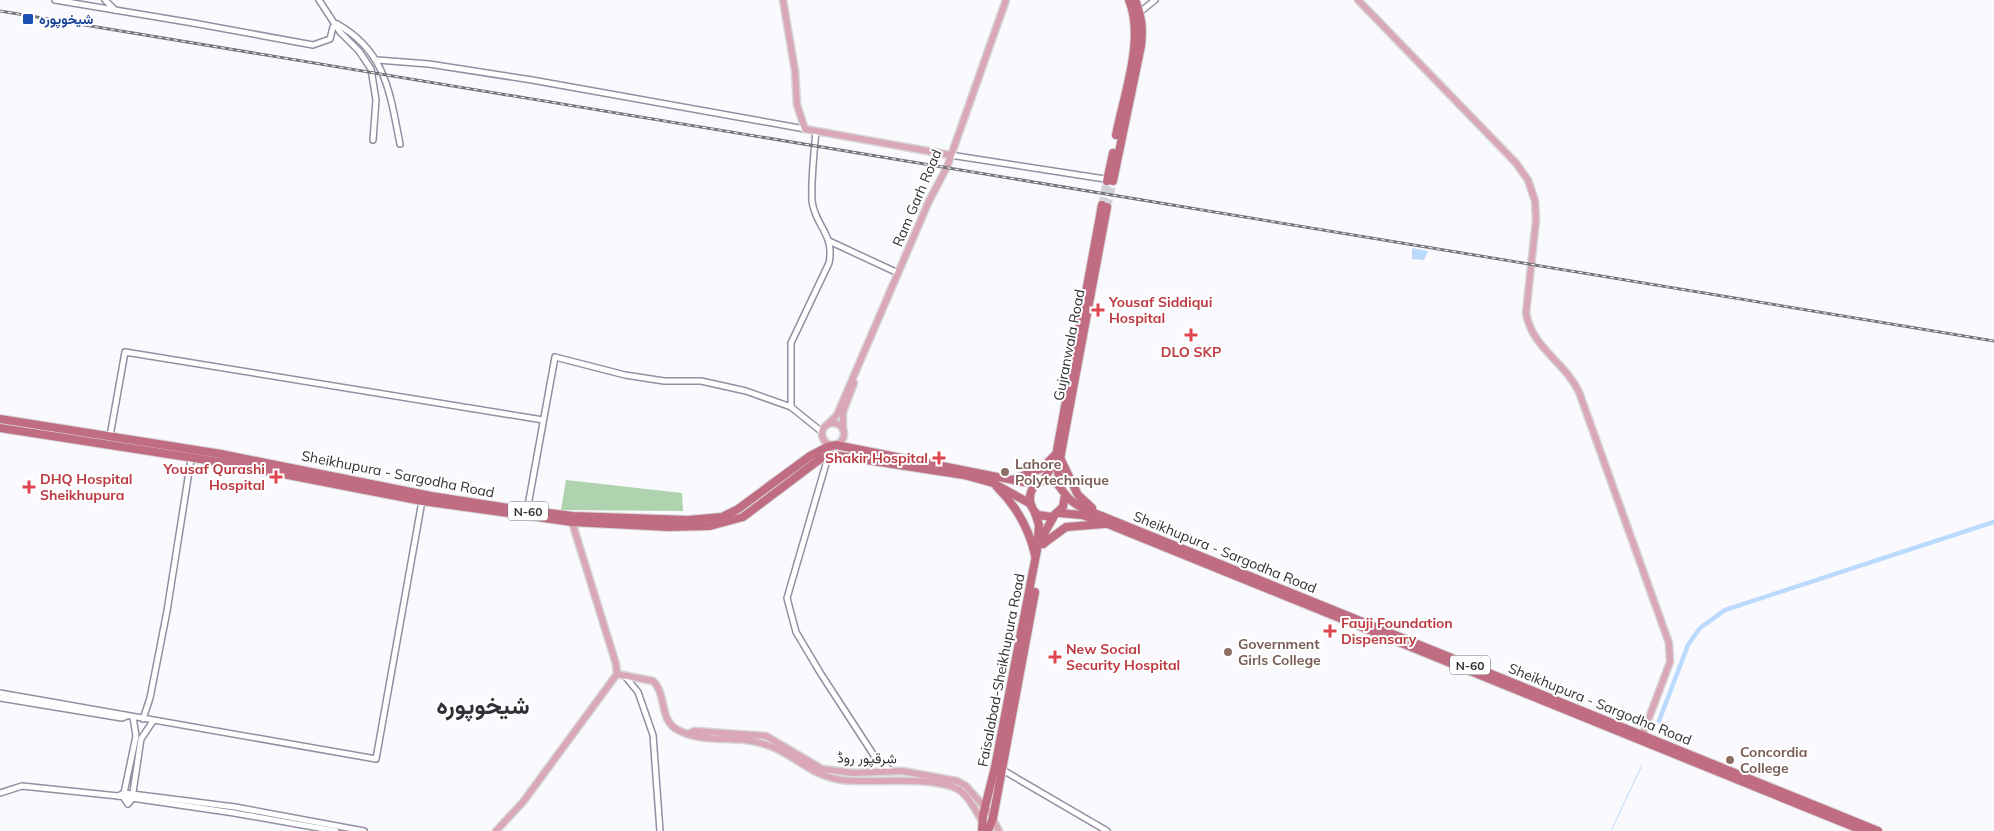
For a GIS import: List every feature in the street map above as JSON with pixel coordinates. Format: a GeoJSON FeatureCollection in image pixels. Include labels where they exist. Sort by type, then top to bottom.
{"type":"FeatureCollection","features":[{"type":"Feature","properties":{"kind":"highway"},"geometry":{"type":"LineString","coordinates":[[1108,180],[1136,38],[1134,17],[1129,0]]}},
{"type":"Feature","properties":{"kind":"highway"},"geometry":{"type":"LineString","coordinates":[[1108,180],[1141,46],[1142,28],[1140,12],[1135,0]]}},
{"type":"Feature","properties":{"kind":"highway","name":"Gujranwala Road"},"geometry":{"type":"LineString","coordinates":[[1063,491],[1058,472],[1058,457],[1104,206]]}},
{"type":"Feature","properties":{"kind":"highway","name":"Sheikhupura - Sargodha Road"},"geometry":{"type":"LineString","coordinates":[[0,419],[221,454],[431,496],[573,516],[698,528],[743,517],[814,464],[836,445],[1013,480],[1040,482]]}},
{"type":"Feature","properties":{"kind":"highway","name":"Sheikhupura - Sargodha Road"},"geometry":{"type":"LineString","coordinates":[[0,428],[248,467],[422,502],[572,522],[634,522],[722,517],[738,509],[813,454],[825,454]]}},
{"type":"Feature","properties":{"kind":"highway"},"geometry":{"type":"LineString","coordinates":[[813,454],[816,458],[814,464]]}},
{"type":"Feature","properties":{"kind":"highway"},"geometry":{"type":"LineString","coordinates":[[825,454],[889,462],[993,483],[1029,503],[1035,513],[1043,517],[1057,514],[1065,504],[1063,491],[1054,482],[1040,482],[1030,492],[1029,503]]}},
{"type":"Feature","properties":{"kind":"highway"},"geometry":{"type":"LineString","coordinates":[[1013,480],[1042,468],[1058,457],[1078,495],[1108,522]]}},
{"type":"Feature","properties":{"kind":"highway","name":"Gujranwala Road"},"geometry":{"type":"LineString","coordinates":[[1040,482],[1058,457]]}},
{"type":"Feature","properties":{"kind":"highway"},"geometry":{"type":"LineString","coordinates":[[993,483],[1015,506],[1023,520],[1029,533],[1036,559]]}},
{"type":"Feature","properties":{"kind":"highway","name":"Sheikhupura - Sargodha Road"},"geometry":{"type":"LineString","coordinates":[[1063,491],[1083,508],[1108,522]]}},
{"type":"Feature","properties":{"kind":"highway","name":"Faisalabad-Sheikhupura Road"},"geometry":{"type":"LineString","coordinates":[[982,827],[1036,559],[1039,533],[1035,513]]}},
{"type":"Feature","properties":{"kind":"highway","name":"Sheikhupura - Sargodha Road"},"geometry":{"type":"LineString","coordinates":[[1057,514],[1082,515],[1108,522],[1641,738],[1864,831]]}},
{"type":"Feature","properties":{"kind":"highway","name":"Faisalabad-Sheikhupura Road"},"geometry":{"type":"LineString","coordinates":[[988,831],[993,818],[1045,532],[1057,514]]}},
{"type":"Feature","properties":{"kind":"highway"},"geometry":{"type":"LineString","coordinates":[[1043,544],[1066,527],[1108,522]]}},
{"type":"Feature","properties":{"kind":"highway","name":"Sheikhupura - Sargodha Road"},"geometry":{"type":"LineString","coordinates":[[1641,738],[1878,831]]}},
{"type":"Feature","properties":{"kind":"main road"},"geometry":{"type":"LineString","coordinates":[[783,0],[795,71],[797,105],[804,129],[950,154]]}},
{"type":"Feature","properties":{"kind":"main road","name":"Ram Garh Road"},"geometry":{"type":"LineString","coordinates":[[828,424],[837,415],[929,201],[947,167],[950,154],[1006,0]]}},
{"type":"Feature","properties":{"kind":"main road"},"geometry":{"type":"LineString","coordinates":[[1358,0],[1516,163],[1528,180],[1535,201],[1536,220],[1526,314],[1528,323],[1536,341],[1568,374],[1578,392],[1669,643],[1670,662],[1641,738]]}},
{"type":"Feature","properties":{"kind":"main road","name":"Ram Garh Road"},"geometry":{"type":"LineString","coordinates":[[843,429],[843,412],[856,379],[855,375]]}},
{"type":"Feature","properties":{"kind":"main road"},"geometry":{"type":"LineString","coordinates":[[835,423],[843,429],[843,439],[836,445],[826,442],[822,432],[828,424],[835,423]]}},
{"type":"Feature","properties":{"kind":"main road"},"geometry":{"type":"LineString","coordinates":[[496,831],[523,802],[621,675],[572,522]]}},
{"type":"Feature","properties":{"kind":"main road","name":"شرقپور روڈ"},"geometry":{"type":"LineString","coordinates":[[621,675],[650,679],[656,683],[671,724],[679,731],[694,738],[766,744],[805,768],[829,777],[844,780],[890,779],[956,784]]}},
{"type":"Feature","properties":{"kind":"main road","name":"شرقپور روڈ"},"geometry":{"type":"LineString","coordinates":[[688,734],[694,731],[766,736],[822,769],[854,773],[891,771],[956,784]]}},
{"type":"Feature","properties":{"kind":"main road"},"geometry":{"type":"LineString","coordinates":[[956,784],[966,786],[993,818],[999,831]]}},
{"type":"Feature","properties":{"kind":"main road"},"geometry":{"type":"LineString","coordinates":[[956,784],[966,796],[982,827],[988,831]]}},
{"type":"Feature","properties":{"kind":"street"},"geometry":{"type":"LineString","coordinates":[[54,0],[312,46],[330,39],[333,27],[337,24]]}},
{"type":"Feature","properties":{"kind":"street"},"geometry":{"type":"LineString","coordinates":[[105,0],[116,10]]}},
{"type":"Feature","properties":{"kind":"street"},"geometry":{"type":"LineString","coordinates":[[319,0],[337,24],[362,43],[377,60],[384,74],[400,144]]}},
{"type":"Feature","properties":{"kind":"street"},"geometry":{"type":"LineString","coordinates":[[1140,12],[1154,0]]}},
{"type":"Feature","properties":{"kind":"street"},"geometry":{"type":"LineString","coordinates":[[337,24],[340,32],[359,50],[371,69],[376,100],[374,140]]}},
{"type":"Feature","properties":{"kind":"street"},"geometry":{"type":"LineString","coordinates":[[377,60],[429,64],[532,80],[804,129]]}},
{"type":"Feature","properties":{"kind":"street"},"geometry":{"type":"LineString","coordinates":[[791,407],[791,343],[829,262],[831,251],[829,240],[817,218],[812,201],[816,131]]}},
{"type":"Feature","properties":{"kind":"street"},"geometry":{"type":"LineString","coordinates":[[950,154],[1108,180]]}},
{"type":"Feature","properties":{"kind":"street"},"geometry":{"type":"LineString","coordinates":[[829,240],[898,273]]}},
{"type":"Feature","properties":{"kind":"street"},"geometry":{"type":"LineString","coordinates":[[110,436],[125,352],[543,420]]}},
{"type":"Feature","properties":{"kind":"street"},"geometry":{"type":"LineString","coordinates":[[527,510],[553,360],[557,357],[644,378],[715,384],[746,391],[791,407],[822,432]]}},
{"type":"Feature","properties":{"kind":"street"},"geometry":{"type":"LineString","coordinates":[[825,454],[787,598],[796,632],[821,674],[875,757],[891,771]]}},
{"type":"Feature","properties":{"kind":"street"},"geometry":{"type":"LineString","coordinates":[[143,719],[150,698],[167,611],[191,459]]}},
{"type":"Feature","properties":{"kind":"street"},"geometry":{"type":"LineString","coordinates":[[0,693],[376,759],[422,502]]}},
{"type":"Feature","properties":{"kind":"street"},"geometry":{"type":"LineString","coordinates":[[621,675],[642,701],[653,735],[660,831]]}},
{"type":"Feature","properties":{"kind":"street"},"geometry":{"type":"LineString","coordinates":[[0,698],[122,718],[127,716]]}},
{"type":"Feature","properties":{"kind":"street"},"geometry":{"type":"LineString","coordinates":[[122,796],[136,736],[134,717]]}},
{"type":"Feature","properties":{"kind":"street"},"geometry":{"type":"LineString","coordinates":[[122,796],[128,804],[132,796],[141,739],[153,721]]}},
{"type":"Feature","properties":{"kind":"street"},"geometry":{"type":"LineString","coordinates":[[1001,769],[1107,831]]}},
{"type":"Feature","properties":{"kind":"street"},"geometry":{"type":"LineString","coordinates":[[0,793],[22,786],[132,796],[235,807],[364,831]]}},
{"type":"Feature","properties":{"kind":"street"},"geometry":{"type":"LineString","coordinates":[[132,796],[336,831]]}},
{"type":"Feature","properties":{"kind":"green space"},"geometry":{"type":"Polygon","coordinates":[[[566,480],[682,493],[683,511],[561,510],[566,480]]]}},
{"type":"Feature","properties":{"kind":"water"},"geometry":{"type":"Polygon","coordinates":[[[1412,248],[1428,251],[1424,260],[1412,259],[1412,248]]]}},
{"type":"Feature","properties":{"kind":"waterway"},"geometry":{"type":"LineString","coordinates":[[1659,721],[1688,645],[1700,628],[1725,610],[1994,522]]}},
{"type":"Feature","properties":{"kind":"waterway"},"geometry":{"type":"LineString","coordinates":[[1611,831],[1642,765]]}},
{"type":"Feature","properties":{"kind":"tunnel"},"geometry":{"type":"LineString","coordinates":[[1102,205],[1107,181]]}},
{"type":"Feature","properties":{"kind":"tunnel"},"geometry":{"type":"LineString","coordinates":[[1107,207],[1113,181]]}},
{"type":"Feature","properties":{"kind":"railway"},"geometry":{"type":"LineString","coordinates":[[0,11],[1994,341]]}},
{"type":"Feature","properties":{"kind":"place","name":"شیخوپورہ"},"geometry":{"type":"Point","coordinates":[28,19]}},
{"type":"Feature","properties":{"kind":"place","name":"Yousaf Siddiqui Hospital"},"geometry":{"type":"Point","coordinates":[1098,310]}},
{"type":"Feature","properties":{"kind":"place","name":"DLO SKP"},"geometry":{"type":"Point","coordinates":[1191,335]}},
{"type":"Feature","properties":{"kind":"place","name":"Shakir Hospital"},"geometry":{"type":"Point","coordinates":[939,458]}},
{"type":"Feature","properties":{"kind":"place","name":"Lahore Polytechnique"},"geometry":{"type":"Point","coordinates":[1005,472]}},
{"type":"Feature","properties":{"kind":"place","name":"Yousaf Qurashi Hospital"},"geometry":{"type":"Point","coordinates":[276,477]}},
{"type":"Feature","properties":{"kind":"place","name":"DHQ Hospital Sheikhupura"},"geometry":{"type":"Point","coordinates":[29,487]}},
{"type":"Feature","properties":{"kind":"place","name":"Fauji Foundation Dispensary"},"geometry":{"type":"Point","coordinates":[1330,631]}},
{"type":"Feature","properties":{"kind":"place","name":"Government Girls College"},"geometry":{"type":"Point","coordinates":[1228,652]}},
{"type":"Feature","properties":{"kind":"place","name":"New Social Security Hospital"},"geometry":{"type":"Point","coordinates":[1055,657]}},
{"type":"Feature","properties":{"kind":"place","name":"Concordia College"},"geometry":{"type":"Point","coordinates":[1730,760]}},
{"type":"Feature","properties":{"kind":"district","name":"شیخوپورہ"},"geometry":{"type":"Point","coordinates":[483,705]}}]}
